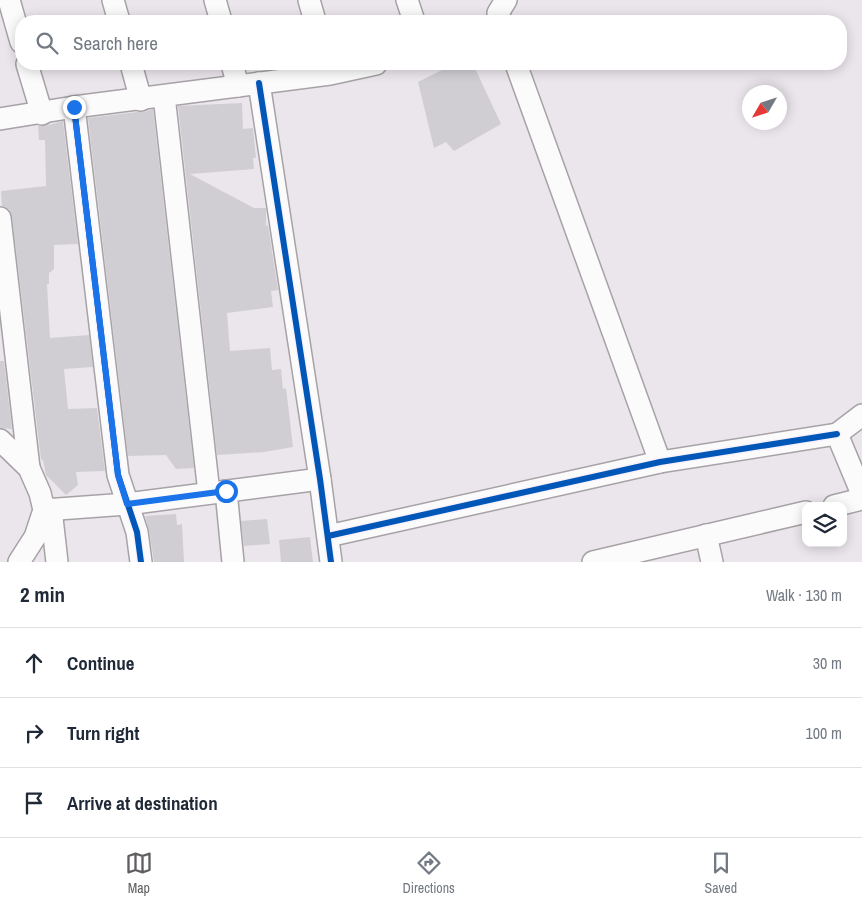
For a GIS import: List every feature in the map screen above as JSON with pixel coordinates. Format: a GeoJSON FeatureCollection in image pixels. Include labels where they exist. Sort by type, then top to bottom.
{"type":"FeatureCollection","features":[{"type":"Feature","properties":{"kind":"street"},"geometry":{"type":"LineString","coordinates":[[9,0],[15,21]]}},
{"type":"Feature","properties":{"kind":"street"},"geometry":{"type":"LineString","coordinates":[[112,0],[117,15]]}},
{"type":"Feature","properties":{"kind":"street"},"geometry":{"type":"LineString","coordinates":[[215,0],[219,15]]}},
{"type":"Feature","properties":{"kind":"street"},"geometry":{"type":"LineString","coordinates":[[309,0],[313,15]]}},
{"type":"Feature","properties":{"kind":"street"},"geometry":{"type":"LineString","coordinates":[[407,0],[412,15]]}},
{"type":"Feature","properties":{"kind":"street"},"geometry":{"type":"LineString","coordinates":[[30,70],[42,114]]}},
{"type":"Feature","properties":{"kind":"street"},"geometry":{"type":"LineString","coordinates":[[133,70],[141,100]]}},
{"type":"Feature","properties":{"kind":"street"},"geometry":{"type":"LineString","coordinates":[[237,70],[248,85],[320,479],[331,562]]}},
{"type":"Feature","properties":{"kind":"street"},"geometry":{"type":"LineString","coordinates":[[0,119],[42,114],[74,107],[248,85],[323,70]]}},
{"type":"Feature","properties":{"kind":"street"},"geometry":{"type":"LineString","coordinates":[[518,70],[660,462]]}},
{"type":"Feature","properties":{"kind":"street"},"geometry":{"type":"LineString","coordinates":[[164,96],[217,492],[233,562]]}},
{"type":"Feature","properties":{"kind":"street"},"geometry":{"type":"LineString","coordinates":[[74,107],[118,475],[137,532],[141,562]]}},
{"type":"Feature","properties":{"kind":"street"},"geometry":{"type":"LineString","coordinates":[[0,218],[29,468],[48,509],[57,562]]}},
{"type":"Feature","properties":{"kind":"street"},"geometry":{"type":"LineString","coordinates":[[328,536],[660,462],[837,434],[862,415]]}},
{"type":"Feature","properties":{"kind":"street"},"geometry":{"type":"LineString","coordinates":[[837,434],[862,494]]}},
{"type":"Feature","properties":{"kind":"street"},"geometry":{"type":"LineString","coordinates":[[0,440],[29,468]]}},
{"type":"Feature","properties":{"kind":"street"},"geometry":{"type":"LineString","coordinates":[[48,509],[127,504],[320,479]]}},
{"type":"Feature","properties":{"kind":"street"},"geometry":{"type":"LineString","coordinates":[[847,503],[862,499]]}},
{"type":"Feature","properties":{"kind":"street"},"geometry":{"type":"LineString","coordinates":[[18,562],[35,537],[48,509]]}},
{"type":"Feature","properties":{"kind":"street"},"geometry":{"type":"LineString","coordinates":[[601,561],[802,513]]}},
{"type":"Feature","properties":{"kind":"street"},"geometry":{"type":"LineString","coordinates":[[706,535],[712,562]]}},
{"type":"Feature","properties":{"kind":"building"},"geometry":{"type":"Polygon","coordinates":[[[442,70],[476,70],[501,124],[454,151],[446,142],[434,148],[418,82],[442,70]]]}},
{"type":"Feature","properties":{"kind":"building"},"geometry":{"type":"Polygon","coordinates":[[[242,103],[243,129],[253,128],[256,158],[253,158],[254,169],[190,174],[254,208],[266,208],[266,226],[268,225],[278,290],[271,291],[273,307],[227,313],[230,351],[270,348],[272,370],[281,369],[283,389],[286,388],[293,447],[264,452],[217,455],[178,106],[242,103]]]}},
{"type":"Feature","properties":{"kind":"building"},"geometry":{"type":"Polygon","coordinates":[[[153,109],[194,468],[176,469],[166,455],[128,456],[88,118],[144,112],[153,109]]]}},
{"type":"Feature","properties":{"kind":"building"},"geometry":{"type":"Polygon","coordinates":[[[63,121],[78,244],[54,245],[54,269],[49,273],[49,284],[47,284],[50,338],[89,335],[93,367],[64,369],[68,409],[97,408],[105,471],[76,472],[78,485],[66,495],[46,475],[43,460],[41,459],[12,217],[10,210],[2,206],[1,191],[46,186],[45,140],[39,140],[38,126],[63,121]]]}},
{"type":"Feature","properties":{"kind":"building"},"geometry":{"type":"Polygon","coordinates":[[[0,361],[4,361],[12,429],[0,428],[0,361]]]}},
{"type":"Feature","properties":{"kind":"building"},"geometry":{"type":"Polygon","coordinates":[[[176,514],[177,525],[182,524],[184,562],[154,562],[145,516],[176,514]]]}},
{"type":"Feature","properties":{"kind":"building"},"geometry":{"type":"Polygon","coordinates":[[[267,519],[270,544],[244,546],[241,521],[267,519]]]}},
{"type":"Feature","properties":{"kind":"building"},"geometry":{"type":"Polygon","coordinates":[[[310,537],[313,562],[281,562],[279,540],[310,537]]]}},
{"type":"Feature","properties":{"kind":"cycle path"},"geometry":{"type":"LineString","coordinates":[[259,83],[331,562]]}},
{"type":"Feature","properties":{"kind":"cycle path"},"geometry":{"type":"LineString","coordinates":[[74,107],[118,475],[137,532],[141,562]]}},
{"type":"Feature","properties":{"kind":"cycle path"},"geometry":{"type":"LineString","coordinates":[[328,536],[660,462],[837,434]]}},
{"type":"Feature","properties":{"kind":"route"},"geometry":{"type":"LineString","coordinates":[[74,107],[118,475],[127,504],[226,491]]}}]}
